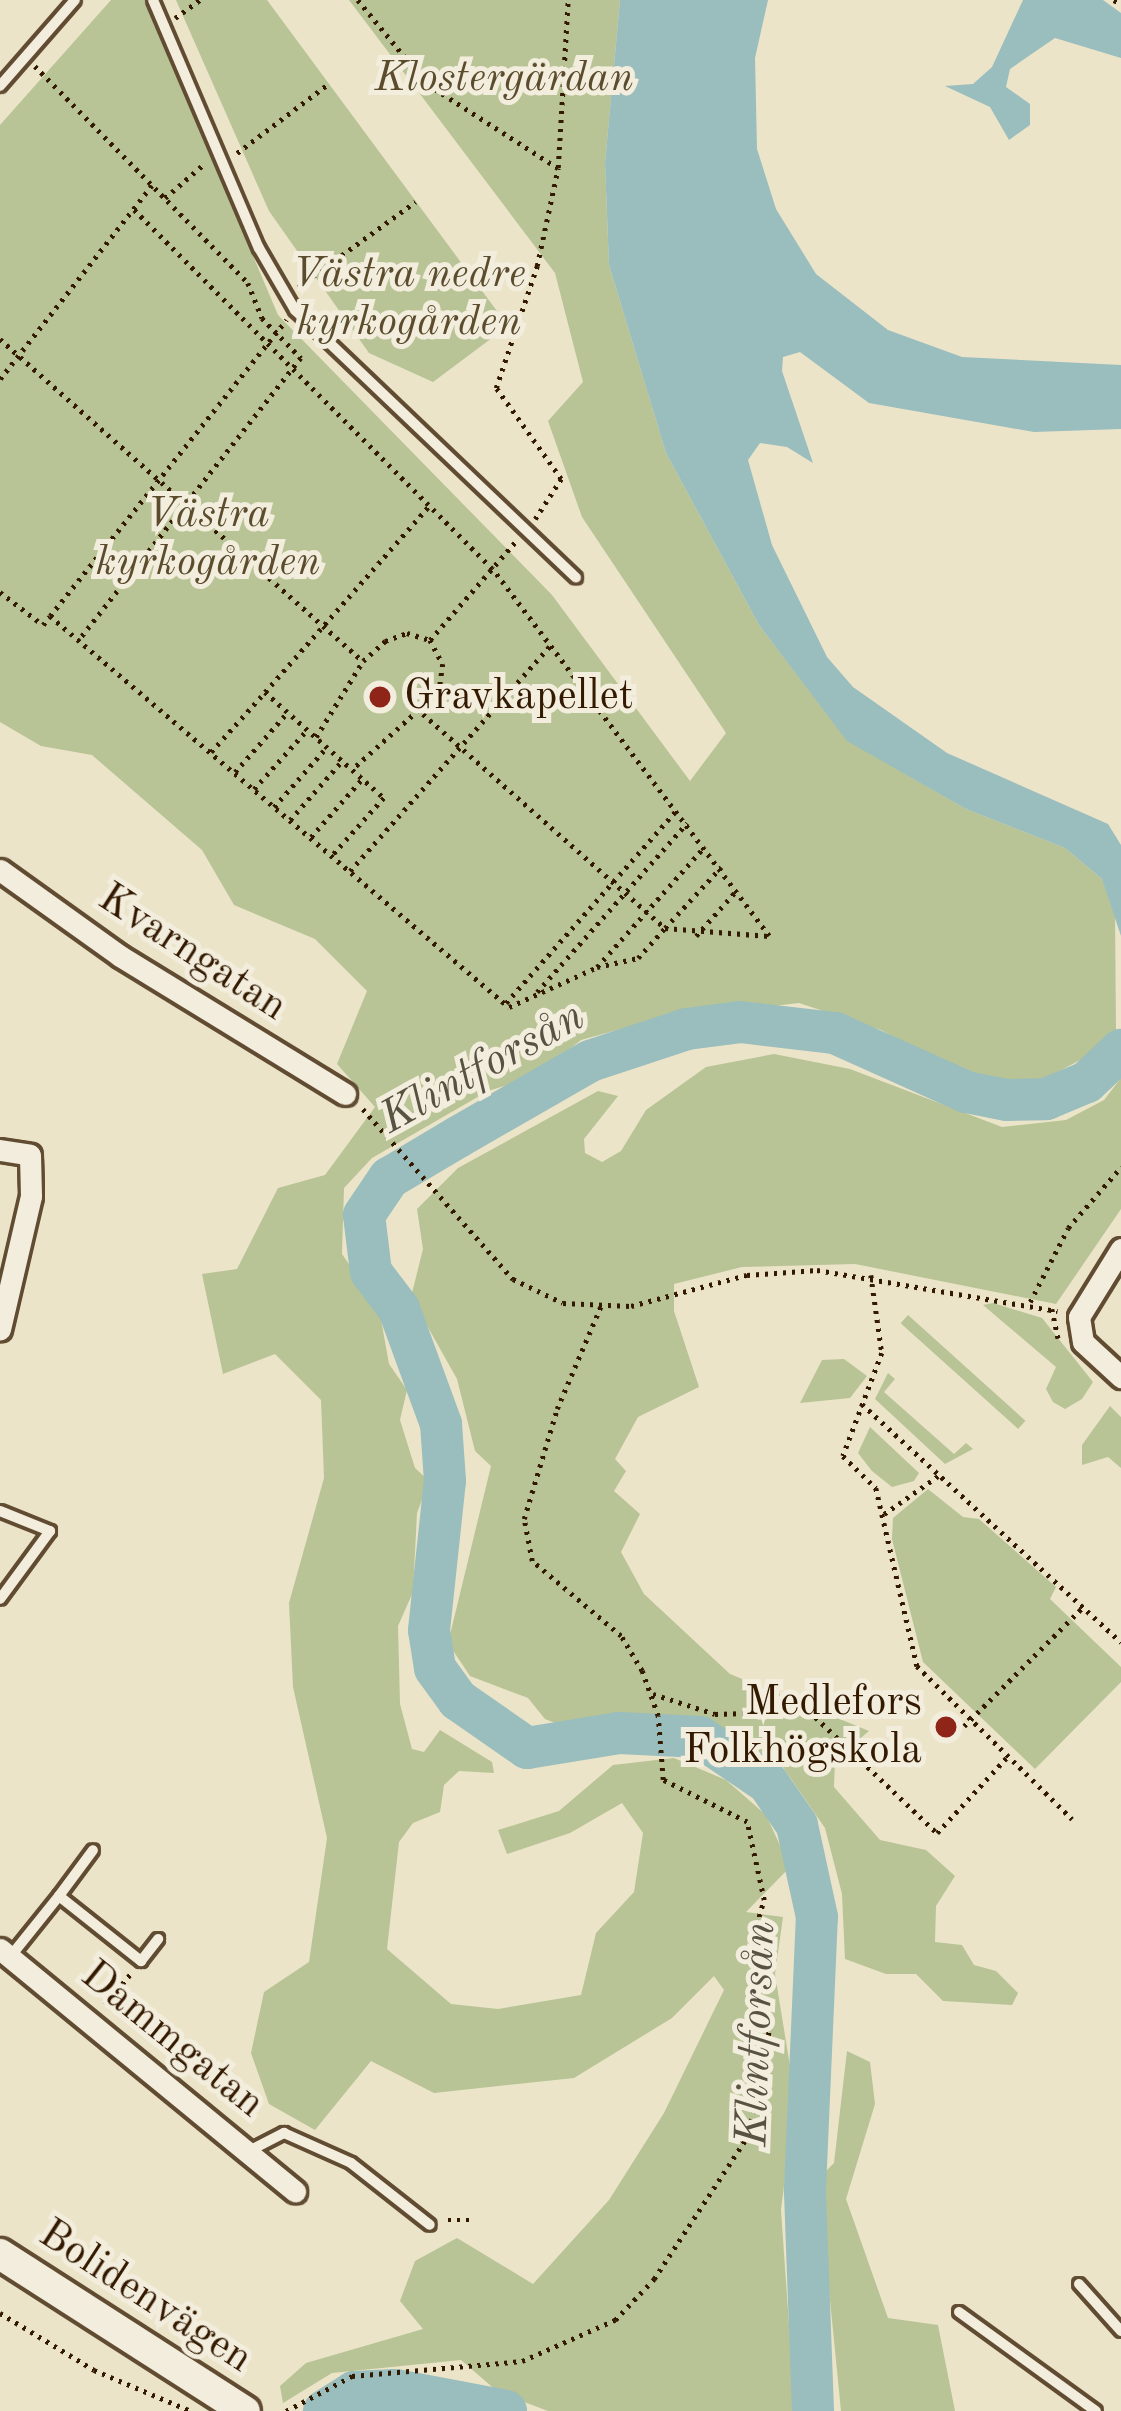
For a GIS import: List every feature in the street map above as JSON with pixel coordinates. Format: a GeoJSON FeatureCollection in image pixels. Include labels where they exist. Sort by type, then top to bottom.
{"type":"FeatureCollection","features":[{"type":"Feature","properties":{"kind":"main road","name":"Bolidenvägen"},"geometry":{"type":"LineString","coordinates":[[0,2254],[238,2407]]}},
{"type":"Feature","properties":{"kind":"street","name":"Kvarngatan"},"geometry":{"type":"LineString","coordinates":[[0,870],[140,969],[345,1094]]}},
{"type":"Feature","properties":{"kind":"street"},"geometry":{"type":"LineString","coordinates":[[0,1150],[29,1155],[31,1196],[0,1329]]}},
{"type":"Feature","properties":{"kind":"street"},"geometry":{"type":"LineString","coordinates":[[1121,1249],[1079,1317],[1083,1342],[1121,1377]]}},
{"type":"Feature","properties":{"kind":"street","name":"Dammgatan"},"geometry":{"type":"LineString","coordinates":[[5,1953],[295,2191]]}},
{"type":"Feature","properties":{"kind":"lane"},"geometry":{"type":"LineString","coordinates":[[0,86],[75,0]]}},
{"type":"Feature","properties":{"kind":"lane"},"geometry":{"type":"LineString","coordinates":[[153,0],[221,158],[295,310],[576,578]]}},
{"type":"Feature","properties":{"kind":"lane"},"geometry":{"type":"LineString","coordinates":[[0,1511],[50,1532],[0,1599]]}},
{"type":"Feature","properties":{"kind":"lane"},"geometry":{"type":"LineString","coordinates":[[5,1953],[59,1896],[93,1850]]}},
{"type":"Feature","properties":{"kind":"lane"},"geometry":{"type":"LineString","coordinates":[[59,1896],[141,1961],[158,1939]]}},
{"type":"Feature","properties":{"kind":"lane"},"geometry":{"type":"LineString","coordinates":[[248,2152],[284,2134],[351,2163],[430,2225]]}},
{"type":"Feature","properties":{"kind":"lane"},"geometry":{"type":"LineString","coordinates":[[1079,2284],[1121,2331]]}},
{"type":"Feature","properties":{"kind":"lane"},"geometry":{"type":"LineString","coordinates":[[958,2312],[1096,2411]]}},
{"type":"Feature","properties":{"kind":"path"},"geometry":{"type":"LineString","coordinates":[[178,0],[189,8]]}},
{"type":"Feature","properties":{"kind":"path"},"geometry":{"type":"LineString","coordinates":[[182,13],[200,0]]}},
{"type":"Feature","properties":{"kind":"path"},"geometry":{"type":"LineString","coordinates":[[358,0],[427,84],[558,169]]}},
{"type":"Feature","properties":{"kind":"path"},"geometry":{"type":"LineString","coordinates":[[430,640],[525,530],[561,478],[496,388],[537,266],[558,169],[568,0]]}},
{"type":"Feature","properties":{"kind":"path"},"geometry":{"type":"LineString","coordinates":[[26,56],[248,284],[275,332],[301,358],[79,640]]}},
{"type":"Feature","properties":{"kind":"path"},"geometry":{"type":"LineString","coordinates":[[240,150],[327,86]]}},
{"type":"Feature","properties":{"kind":"path"},"geometry":{"type":"LineString","coordinates":[[165,198],[201,165],[221,158]]}},
{"type":"Feature","properties":{"kind":"path"},"geometry":{"type":"LineString","coordinates":[[0,379],[152,185]]}},
{"type":"Feature","properties":{"kind":"path"},"geometry":{"type":"LineString","coordinates":[[303,283],[415,202]]}},
{"type":"Feature","properties":{"kind":"path"},"geometry":{"type":"LineString","coordinates":[[133,209],[493,569],[769,936],[696,936],[665,928],[423,714]]}},
{"type":"Feature","properties":{"kind":"path"},"geometry":{"type":"LineString","coordinates":[[0,592],[43,625],[295,310]]}},
{"type":"Feature","properties":{"kind":"path"},"geometry":{"type":"LineString","coordinates":[[0,339],[363,661]]}},
{"type":"Feature","properties":{"kind":"path"},"geometry":{"type":"LineString","coordinates":[[211,752],[429,506]]}},
{"type":"Feature","properties":{"kind":"path"},"geometry":{"type":"LineString","coordinates":[[50,616],[506,1004]]}},
{"type":"Feature","properties":{"kind":"path"},"geometry":{"type":"LineString","coordinates":[[316,737],[363,661],[407,633],[430,640],[443,664],[439,692],[423,714],[352,770]]}},
{"type":"Feature","properties":{"kind":"path"},"geometry":{"type":"LineString","coordinates":[[350,871],[551,645]]}},
{"type":"Feature","properties":{"kind":"path"},"geometry":{"type":"LineString","coordinates":[[265,692],[384,798],[332,856]]}},
{"type":"Feature","properties":{"kind":"path"},"geometry":{"type":"LineString","coordinates":[[235,772],[287,712]]}},
{"type":"Feature","properties":{"kind":"path"},"geometry":{"type":"LineString","coordinates":[[254,790],[307,730]]}},
{"type":"Feature","properties":{"kind":"path"},"geometry":{"type":"LineString","coordinates":[[274,807],[326,747]]}},
{"type":"Feature","properties":{"kind":"path"},"geometry":{"type":"LineString","coordinates":[[290,820],[342,761]]}},
{"type":"Feature","properties":{"kind":"path"},"geometry":{"type":"LineString","coordinates":[[310,837],[362,779]]}},
{"type":"Feature","properties":{"kind":"path"},"geometry":{"type":"LineString","coordinates":[[506,1004],[677,810]]}},
{"type":"Feature","properties":{"kind":"path"},"geometry":{"type":"LineString","coordinates":[[533,996],[687,823]]}},
{"type":"Feature","properties":{"kind":"path"},"geometry":{"type":"LineString","coordinates":[[597,967],[705,846]]}},
{"type":"Feature","properties":{"kind":"path"},"geometry":{"type":"LineString","coordinates":[[506,1004],[597,967],[638,958],[721,867]]}},
{"type":"Feature","properties":{"kind":"path"},"geometry":{"type":"LineString","coordinates":[[696,936],[738,889]]}},
{"type":"Feature","properties":{"kind":"path"},"geometry":{"type":"LineString","coordinates":[[345,1094],[388,1130],[513,1279],[563,1303],[601,1306],[783,1270],[871,1275],[1030,1303],[1079,1317]]}},
{"type":"Feature","properties":{"kind":"path"},"geometry":{"type":"LineString","coordinates":[[1030,1303],[1068,1228],[1121,1167]]}},
{"type":"Feature","properties":{"kind":"path"},"geometry":{"type":"LineString","coordinates":[[871,1275],[882,1353],[843,1456],[876,1488],[916,1666],[1072,1820]]}},
{"type":"Feature","properties":{"kind":"path"},"geometry":{"type":"LineString","coordinates":[[287,2409],[352,2376],[522,2361],[615,2320],[654,2279],[746,2139],[769,2028],[755,1969],[764,1900],[759,1850],[747,1822],[662,1774],[653,1694],[621,1636],[532,1561],[524,1520],[557,1409],[601,1306]]}},
{"type":"Feature","properties":{"kind":"path"},"geometry":{"type":"LineString","coordinates":[[862,1404],[1121,1642]]}},
{"type":"Feature","properties":{"kind":"path"},"geometry":{"type":"LineString","coordinates":[[853,1481],[860,1473]]}},
{"type":"Feature","properties":{"kind":"path"},"geometry":{"type":"LineString","coordinates":[[883,1515],[938,1476]]}},
{"type":"Feature","properties":{"kind":"path"},"geometry":{"type":"LineString","coordinates":[[964,1726],[1084,1606]]}},
{"type":"Feature","properties":{"kind":"path"},"geometry":{"type":"LineString","coordinates":[[653,1694],[715,1714],[809,1712],[937,1833],[1007,1756]]}},
{"type":"Feature","properties":{"kind":"path"},"geometry":{"type":"LineString","coordinates":[[90,2023],[141,1961]]}},
{"type":"Feature","properties":{"kind":"path"},"geometry":{"type":"LineString","coordinates":[[0,2314],[94,2370],[191,2411]]}},
{"type":"Feature","properties":{"kind":"green space"},"geometry":{"type":"Polygon","coordinates":[[[111,0],[145,0],[278,315],[552,595],[690,781],[726,733],[582,517],[548,421],[583,382],[555,273],[349,0],[620,0],[605,163],[609,265],[666,453],[759,625],[847,740],[966,809],[1065,848],[1102,879],[1115,912],[1116,1030],[1084,1058],[1029,1087],[956,1071],[881,1030],[799,1003],[657,1019],[581,1040],[537,1076],[488,1091],[372,1158],[344,1188],[342,1254],[379,1308],[389,1364],[407,1390],[400,1420],[415,1468],[429,1481],[417,1513],[413,1592],[398,1626],[400,1704],[412,1749],[424,1752],[440,1730],[492,1762],[494,1773],[459,1771],[444,1785],[440,1812],[413,1823],[399,1842],[387,1949],[451,2004],[498,2009],[581,1995],[596,1933],[634,1892],[643,1833],[622,1803],[570,1833],[507,1854],[498,1830],[559,1811],[613,1765],[674,1758],[726,1780],[766,1815],[790,1867],[746,1912],[783,1917],[775,1974],[795,2097],[781,2210],[795,2411],[548,2411],[498,2392],[461,2360],[332,2373],[283,2403],[280,2386],[306,2363],[423,2329],[400,2301],[415,2261],[457,2238],[533,2284],[609,2200],[664,2113],[724,1990],[714,1976],[672,2018],[574,2078],[434,2093],[371,2061],[315,2130],[269,2104],[251,2053],[264,1992],[309,1962],[327,1838],[293,1687],[289,1603],[324,1478],[321,1400],[275,1354],[223,1374],[202,1274],[237,1269],[278,1188],[325,1175],[375,1107],[337,1064],[367,991],[315,939],[234,905],[202,850],[92,755],[41,746],[0,722],[0,125],[111,0]]]}},
{"type":"Feature","properties":{"kind":"green space","name":"Västra nedre kyrkogården"},"geometry":{"type":"Polygon","coordinates":[[[176,0],[267,0],[508,326],[433,382],[369,353],[269,211],[176,0]]]}},
{"type":"Feature","properties":{"kind":"green space"},"geometry":{"type":"Polygon","coordinates":[[[774,1054],[850,1069],[1002,1127],[1066,1120],[1104,1100],[1121,1078],[1121,1209],[1056,1304],[855,1264],[742,1267],[674,1284],[674,1311],[699,1387],[638,1417],[615,1459],[626,1471],[614,1491],[640,1514],[621,1552],[644,1594],[730,1674],[869,1731],[835,1760],[834,1787],[880,1840],[926,1850],[955,1876],[936,1906],[935,1942],[962,1945],[974,1965],[996,1971],[1018,1993],[1012,2005],[943,2001],[916,1974],[886,1974],[845,1959],[842,1894],[825,1828],[780,1763],[712,1734],[696,1718],[629,1716],[570,1729],[545,1719],[528,1698],[470,1676],[448,1643],[491,1466],[475,1451],[457,1379],[411,1297],[423,1249],[417,1209],[458,1168],[598,1091],[618,1096],[584,1139],[585,1153],[602,1162],[621,1151],[646,1110],[706,1067],[774,1054]]]}},
{"type":"Feature","properties":{"kind":"green space"},"geometry":{"type":"Polygon","coordinates":[[[993,1303],[1042,1318],[1093,1382],[1082,1399],[1065,1409],[1053,1402],[1046,1389],[1056,1367],[983,1305],[993,1303]]]}},
{"type":"Feature","properties":{"kind":"green space"},"geometry":{"type":"Polygon","coordinates":[[[908,1315],[1025,1421],[1018,1429],[901,1323],[908,1315]]]}},
{"type":"Feature","properties":{"kind":"green space"},"geometry":{"type":"Polygon","coordinates":[[[844,1359],[867,1376],[850,1398],[800,1403],[822,1360],[844,1359]]]}},
{"type":"Feature","properties":{"kind":"green space"},"geometry":{"type":"Polygon","coordinates":[[[888,1373],[895,1379],[884,1392],[954,1454],[966,1443],[973,1449],[945,1464],[875,1399],[888,1373]]]}},
{"type":"Feature","properties":{"kind":"green space"},"geometry":{"type":"Polygon","coordinates":[[[1110,1406],[1121,1417],[1121,1468],[1108,1457],[1082,1465],[1082,1445],[1110,1406]]]}},
{"type":"Feature","properties":{"kind":"green space"},"geometry":{"type":"Polygon","coordinates":[[[870,1427],[919,1473],[914,1481],[892,1487],[872,1471],[858,1453],[870,1427]]]}},
{"type":"Feature","properties":{"kind":"green space"},"geometry":{"type":"Polygon","coordinates":[[[928,1489],[963,1517],[979,1519],[1056,1587],[1050,1599],[1121,1667],[1121,1682],[1035,1769],[923,1662],[892,1539],[893,1518],[928,1489]]]}},
{"type":"Feature","properties":{"kind":"green space"},"geometry":{"type":"Polygon","coordinates":[[[847,2051],[870,2062],[875,2104],[846,2199],[888,2318],[938,2325],[955,2411],[841,2411],[818,2179],[834,2163],[847,2051]]]}},
{"type":"Feature","properties":{"kind":"water"},"geometry":{"type":"Polygon","coordinates":[[[620,0],[768,0],[755,58],[757,149],[776,209],[816,274],[888,330],[962,357],[1121,365],[1121,429],[1034,432],[869,403],[800,352],[783,357],[782,371],[813,463],[787,447],[760,443],[748,460],[772,545],[827,657],[853,687],[947,753],[1108,824],[1121,845],[1121,936],[1102,879],[1065,848],[966,809],[847,741],[759,625],[666,453],[609,265],[605,163],[620,0]]]}},
{"type":"Feature","properties":{"kind":"water"},"geometry":{"type":"Polygon","coordinates":[[[1023,0],[1103,0],[1121,13],[1121,58],[1055,38],[1010,69],[1006,87],[1030,104],[1030,125],[1009,140],[990,107],[945,86],[973,84],[992,67],[1023,0]]]}},
{"type":"Feature","properties":{"kind":"waterway","name":"Klintforsån"},"geometry":{"type":"LineString","coordinates":[[813,2411],[805,2189],[817,1917],[797,1825],[768,1783],[700,1737],[619,1733],[527,1748],[458,1700],[435,1668],[429,1630],[445,1481],[441,1424],[399,1309],[371,1272],[364,1215],[389,1178],[458,1137],[590,1061],[687,1029],[740,1022],[835,1033],[966,1092],[1007,1100],[1046,1099],[1087,1082],[1121,1050]]}},
{"type":"Feature","properties":{"kind":"waterway","name":"Klintforsån"},"geometry":{"type":"LineString","coordinates":[[324,2411],[354,2392],[395,2390],[506,2411]]}},
{"type":"Feature","properties":{"kind":"place","name":"Gravkapellet"},"geometry":{"type":"Point","coordinates":[380,697]}},
{"type":"Feature","properties":{"kind":"place","name":"Medlefors Folkhögskola"},"geometry":{"type":"Point","coordinates":[946,1727]}},
{"type":"Feature","properties":{"kind":"park label","name":"Klostergärdan"},"geometry":{"type":"Point","coordinates":[504,79]}},
{"type":"Feature","properties":{"kind":"park label","name":"Västra kyrkogården"},"geometry":{"type":"Point","coordinates":[208,539]}}]}
